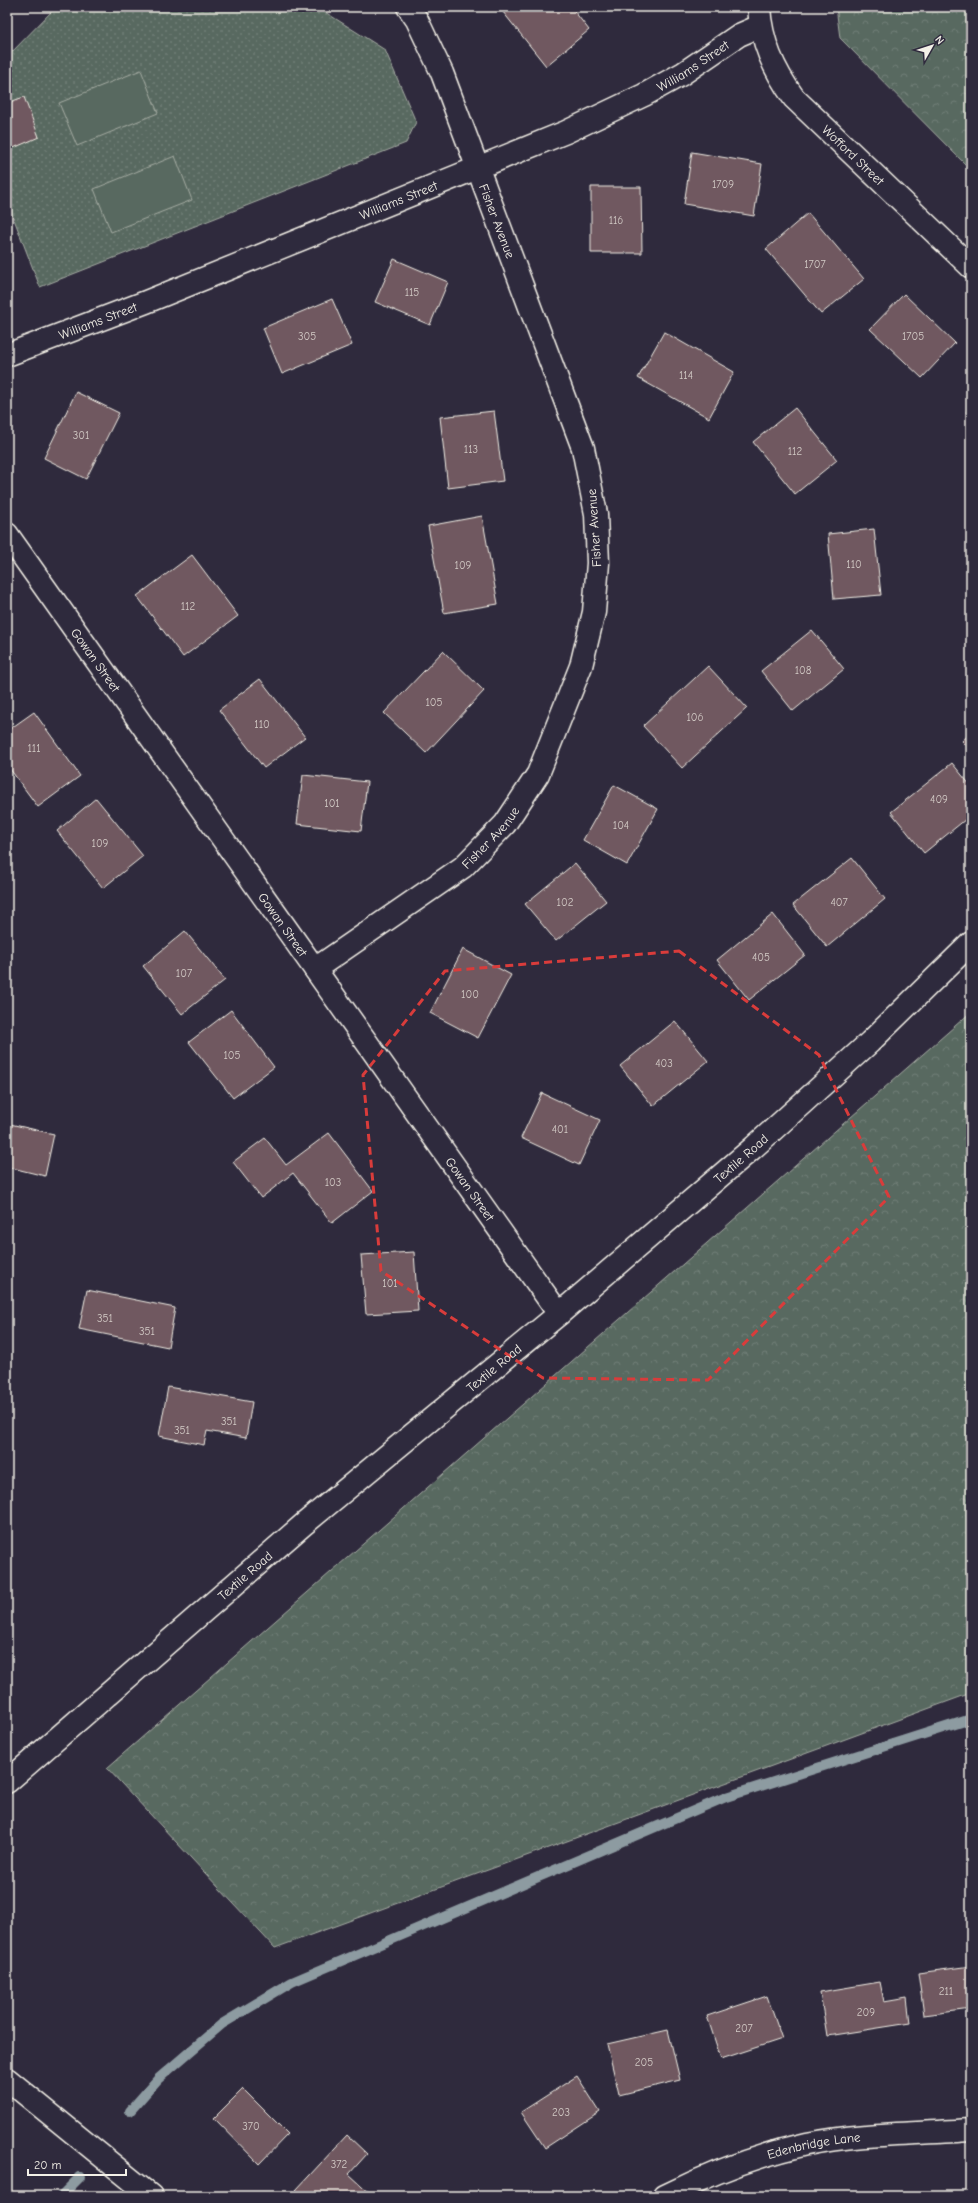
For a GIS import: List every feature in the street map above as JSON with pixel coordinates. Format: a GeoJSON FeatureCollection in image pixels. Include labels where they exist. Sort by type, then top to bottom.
{"type":"FeatureCollection","features":[{"type":"Feature","properties":{"kind":"street","name":"Fisher Avenue"},"geometry":{"type":"LineString","coordinates":[[315,969],[463,866],[505,824],[538,774],[581,666],[594,612],[598,563],[596,514],[583,448],[476,168],[442,73],[417,20],[408,7]]}},
{"type":"Feature","properties":{"kind":"street","name":"Williams Street"},"geometry":{"type":"LineString","coordinates":[[7,355],[146,302],[566,132],[644,96],[682,74],[739,35],[760,16]]}},
{"type":"Feature","properties":{"kind":"street","name":"Wofford Street"},"geometry":{"type":"LineString","coordinates":[[760,16],[770,59],[779,78],[794,98],[971,267]]}},
{"type":"Feature","properties":{"kind":"street","name":"Gowan Street"},"geometry":{"type":"LineString","coordinates":[[7,534],[559,1314]]}},
{"type":"Feature","properties":{"kind":"street","name":"Textile Road"},"geometry":{"type":"LineString","coordinates":[[7,1782],[304,1524],[559,1314],[754,1147],[865,1048],[971,943]]}},
{"type":"Feature","properties":{"kind":"street"},"geometry":{"type":"LineString","coordinates":[[7,2078],[151,2196]]}},
{"type":"Feature","properties":{"kind":"street","name":"Edenbridge Lane"},"geometry":{"type":"LineString","coordinates":[[665,2196],[708,2174],[758,2156],[809,2144],[861,2138],[971,2130]]}},
{"type":"Feature","properties":{"kind":"highlighted area"},"geometry":{"type":"Polygon","coordinates":[[[679,951],[819,1055],[889,1197],[708,1380],[543,1378],[381,1271],[363,1075],[445,971],[679,951]]]}},
{"type":"Feature","properties":{"kind":"green space"},"geometry":{"type":"Polygon","coordinates":[[[56,7],[317,7],[385,50],[416,122],[406,143],[40,287],[7,201],[7,57],[56,7]]]}},
{"type":"Feature","properties":{"kind":"green space"},"geometry":{"type":"Polygon","coordinates":[[[836,7],[971,7],[971,170],[840,38],[836,7]]]}},
{"type":"Feature","properties":{"kind":"green space"},"geometry":{"type":"Polygon","coordinates":[[[141,70],[158,113],[77,146],[59,103],[141,70]]]}},
{"type":"Feature","properties":{"kind":"green space"},"geometry":{"type":"Polygon","coordinates":[[[175,156],[192,200],[111,232],[94,189],[175,156]]]}},
{"type":"Feature","properties":{"kind":"green space"},"geometry":{"type":"Polygon","coordinates":[[[971,1012],[971,1693],[275,1948],[107,1768],[971,1012]]]}},
{"type":"Feature","properties":{"kind":"building"},"geometry":{"type":"Polygon","coordinates":[[[499,7],[571,7],[589,30],[546,66],[499,7]]]}},
{"type":"Feature","properties":{"kind":"building"},"geometry":{"type":"Polygon","coordinates":[[[24,97],[39,137],[11,149],[7,140],[7,103],[24,97]]]}},
{"type":"Feature","properties":{"kind":"building"},"geometry":{"type":"Polygon","coordinates":[[[692,152],[762,164],[754,216],[684,204],[692,152]]]}},
{"type":"Feature","properties":{"kind":"building"},"geometry":{"type":"Polygon","coordinates":[[[591,187],[641,187],[642,253],[591,253],[591,187]]]}},
{"type":"Feature","properties":{"kind":"building"},"geometry":{"type":"Polygon","coordinates":[[[808,213],[864,279],[821,314],[766,249],[808,213]]]}},
{"type":"Feature","properties":{"kind":"building"},"geometry":{"type":"Polygon","coordinates":[[[394,259],[448,282],[430,325],[375,302],[394,259]]]}},
{"type":"Feature","properties":{"kind":"building"},"geometry":{"type":"Polygon","coordinates":[[[904,294],[955,343],[922,378],[870,329],[904,294]]]}},
{"type":"Feature","properties":{"kind":"building"},"geometry":{"type":"Polygon","coordinates":[[[332,299],[352,345],[282,374],[263,328],[332,299]]]}},
{"type":"Feature","properties":{"kind":"building"},"geometry":{"type":"Polygon","coordinates":[[[664,332],[734,372],[709,418],[638,378],[664,332]]]}},
{"type":"Feature","properties":{"kind":"building"},"geometry":{"type":"Polygon","coordinates":[[[76,392],[119,413],[86,479],[44,458],[76,392]]]}},
{"type":"Feature","properties":{"kind":"building"},"geometry":{"type":"Polygon","coordinates":[[[971,407],[971,417],[966,412],[971,407]]]}},
{"type":"Feature","properties":{"kind":"building"},"geometry":{"type":"Polygon","coordinates":[[[795,408],[837,460],[795,494],[753,442],[795,408]]]}},
{"type":"Feature","properties":{"kind":"building"},"geometry":{"type":"Polygon","coordinates":[[[494,411],[503,481],[448,488],[440,417],[494,411]]]}},
{"type":"Feature","properties":{"kind":"building"},"geometry":{"type":"Polygon","coordinates":[[[482,516],[498,604],[444,613],[428,526],[482,516]]]}},
{"type":"Feature","properties":{"kind":"building"},"geometry":{"type":"Polygon","coordinates":[[[874,529],[881,595],[834,599],[828,534],[874,529]]]}},
{"type":"Feature","properties":{"kind":"building"},"geometry":{"type":"Polygon","coordinates":[[[192,555],[238,616],[183,657],[137,596],[192,555]]]}},
{"type":"Feature","properties":{"kind":"building"},"geometry":{"type":"Polygon","coordinates":[[[812,630],[844,669],[793,711],[761,671],[812,630]]]}},
{"type":"Feature","properties":{"kind":"building"},"geometry":{"type":"Polygon","coordinates":[[[443,651],[484,691],[426,753],[384,713],[443,651]]]}},
{"type":"Feature","properties":{"kind":"building"},"geometry":{"type":"Polygon","coordinates":[[[708,666],[747,708],[682,768],[643,726],[708,666]]]}},
{"type":"Feature","properties":{"kind":"building"},"geometry":{"type":"Polygon","coordinates":[[[260,679],[305,737],[264,768],[219,710],[260,679]]]}},
{"type":"Feature","properties":{"kind":"building"},"geometry":{"type":"Polygon","coordinates":[[[34,712],[80,776],[38,807],[7,765],[7,731],[34,712]]]}},
{"type":"Feature","properties":{"kind":"building"},"geometry":{"type":"Polygon","coordinates":[[[971,733],[971,750],[962,741],[971,733]]]}},
{"type":"Feature","properties":{"kind":"building"},"geometry":{"type":"Polygon","coordinates":[[[952,763],[971,786],[971,815],[924,853],[891,812],[952,763]]]}},
{"type":"Feature","properties":{"kind":"building"},"geometry":{"type":"Polygon","coordinates":[[[303,775],[367,782],[361,831],[297,824],[303,775]]]}},
{"type":"Feature","properties":{"kind":"building"},"geometry":{"type":"Polygon","coordinates":[[[614,785],[658,809],[627,865],[583,840],[614,785]]]}},
{"type":"Feature","properties":{"kind":"building"},"geometry":{"type":"Polygon","coordinates":[[[96,798],[143,856],[103,888],[57,831],[96,798]]]}},
{"type":"Feature","properties":{"kind":"building"},"geometry":{"type":"Polygon","coordinates":[[[852,858],[885,899],[827,947],[793,905],[852,858]]]}},
{"type":"Feature","properties":{"kind":"building"},"geometry":{"type":"Polygon","coordinates":[[[575,863],[606,901],[556,941],[525,904],[575,863]]]}},
{"type":"Feature","properties":{"kind":"building"},"geometry":{"type":"Polygon","coordinates":[[[773,914],[805,955],[749,1000],[717,960],[773,914]]]}},
{"type":"Feature","properties":{"kind":"building"},"geometry":{"type":"Polygon","coordinates":[[[185,931],[225,980],[182,1014],[143,966],[185,931]]]}},
{"type":"Feature","properties":{"kind":"building"},"geometry":{"type":"Polygon","coordinates":[[[463,949],[511,975],[478,1038],[430,1013],[463,949]]]}},
{"type":"Feature","properties":{"kind":"building"},"geometry":{"type":"Polygon","coordinates":[[[231,1010],[274,1067],[233,1098],[189,1042],[231,1010]]]}},
{"type":"Feature","properties":{"kind":"building"},"geometry":{"type":"Polygon","coordinates":[[[675,1021],[708,1061],[653,1106],[620,1066],[675,1021]]]}},
{"type":"Feature","properties":{"kind":"building"},"geometry":{"type":"Polygon","coordinates":[[[542,1093],[600,1120],[579,1165],[521,1138],[542,1093]]]}},
{"type":"Feature","properties":{"kind":"building"},"geometry":{"type":"Polygon","coordinates":[[[10,1124],[54,1134],[45,1176],[8,1167],[7,1172],[7,1136],[10,1124]]]}},
{"type":"Feature","properties":{"kind":"building"},"geometry":{"type":"Polygon","coordinates":[[[329,1133],[373,1191],[332,1223],[293,1173],[261,1198],[233,1162],[265,1138],[286,1165],[329,1133]]]}},
{"type":"Feature","properties":{"kind":"building"},"geometry":{"type":"Polygon","coordinates":[[[414,1252],[418,1311],[366,1314],[361,1255],[414,1252]]]}},
{"type":"Feature","properties":{"kind":"building"},"geometry":{"type":"Polygon","coordinates":[[[87,1290],[175,1308],[168,1347],[79,1329],[87,1290]]]}},
{"type":"Feature","properties":{"kind":"building"},"geometry":{"type":"Polygon","coordinates":[[[168,1387],[252,1402],[246,1438],[207,1431],[204,1445],[159,1436],[168,1387]]]}},
{"type":"Feature","properties":{"kind":"building"},"geometry":{"type":"Polygon","coordinates":[[[971,1966],[971,2009],[924,2015],[918,1973],[971,1966]]]}},
{"type":"Feature","properties":{"kind":"building"},"geometry":{"type":"Polygon","coordinates":[[[880,1982],[884,2002],[907,1998],[910,2023],[827,2036],[820,1992],[880,1982]]]}},
{"type":"Feature","properties":{"kind":"building"},"geometry":{"type":"Polygon","coordinates":[[[767,1996],[782,2039],[721,2059],[707,2016],[767,1996]]]}},
{"type":"Feature","properties":{"kind":"building"},"geometry":{"type":"Polygon","coordinates":[[[668,2030],[680,2080],[619,2095],[607,2044],[668,2030]]]}},
{"type":"Feature","properties":{"kind":"building"},"geometry":{"type":"Polygon","coordinates":[[[577,2076],[600,2112],[545,2148],[521,2112],[577,2076]]]}},
{"type":"Feature","properties":{"kind":"building"},"geometry":{"type":"Polygon","coordinates":[[[243,2089],[288,2134],[259,2164],[214,2118],[243,2089]]]}},
{"type":"Feature","properties":{"kind":"building"},"geometry":{"type":"Polygon","coordinates":[[[347,2135],[367,2154],[349,2174],[373,2196],[303,2196],[296,2190],[347,2135]]]}},
{"type":"Feature","properties":{"kind":"waterway"},"geometry":{"type":"LineString","coordinates":[[130,2111],[158,2079],[222,2024],[292,1982],[726,1797],[971,1719]]}},
{"type":"Feature","properties":{"kind":"waterway"},"geometry":{"type":"LineString","coordinates":[[61,2196],[80,2177]]}}]}
